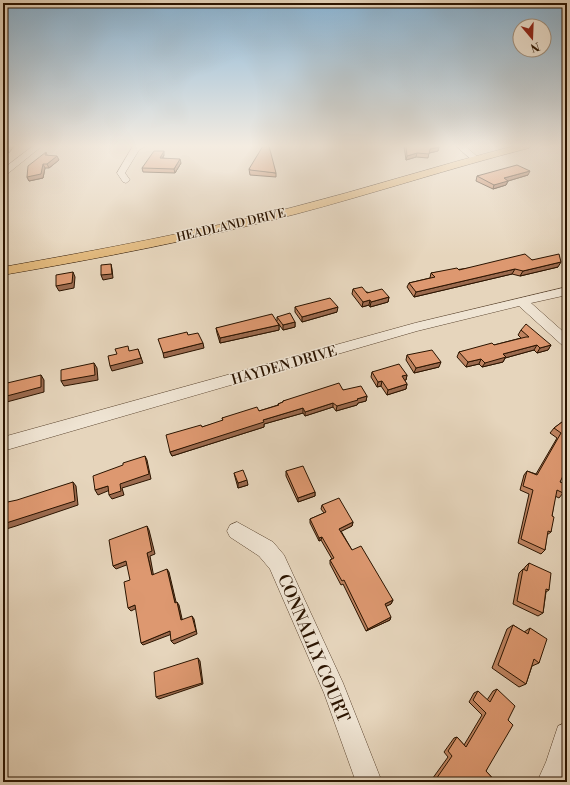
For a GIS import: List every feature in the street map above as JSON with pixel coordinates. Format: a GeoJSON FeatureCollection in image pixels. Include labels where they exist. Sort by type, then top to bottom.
{"type":"FeatureCollection","features":[{"type":"Feature","properties":{"kind":"main road","name":"HEADLAND DRIVE"},"geometry":{"type":"LineString","coordinates":[[3,271],[119,249],[249,221],[332,201],[395,183]]}},
{"type":"Feature","properties":{"kind":"street","name":"HAYDEN DRIVE"},"geometry":{"type":"LineString","coordinates":[[3,444],[414,328],[567,291]]}},
{"type":"Feature","properties":{"kind":"street"},"geometry":{"type":"LineString","coordinates":[[522,302],[567,342]]}},
{"type":"Feature","properties":{"kind":"street","name":"CONNALLY COURT"},"geometry":{"type":"LineString","coordinates":[[237,531],[266,549],[277,562],[335,691],[369,782]]}},
{"type":"Feature","properties":{"kind":"street"},"geometry":{"type":"LineString","coordinates":[[550,782],[558,766],[567,735]]}},
{"type":"Feature","properties":{"kind":"building"},"geometry":{"type":"Polygon","coordinates":[[[490,183],[502,183],[494,185],[490,183]]]}},
{"type":"Feature","properties":{"kind":"building"},"geometry":{"type":"Polygon","coordinates":[[[525,254],[532,260],[559,254],[561,262],[523,271],[515,269],[416,292],[409,283],[435,277],[431,273],[457,268],[459,270],[525,254]]]}},
{"type":"Feature","properties":{"kind":"building"},"geometry":{"type":"Polygon","coordinates":[[[111,264],[112,274],[101,275],[101,265],[111,264]]]}},
{"type":"Feature","properties":{"kind":"building"},"geometry":{"type":"Polygon","coordinates":[[[73,272],[72,283],[56,286],[56,275],[73,272]]]}},
{"type":"Feature","properties":{"kind":"building"},"geometry":{"type":"Polygon","coordinates":[[[362,287],[367,293],[382,289],[389,297],[371,302],[370,300],[363,302],[353,289],[362,287]]]}},
{"type":"Feature","properties":{"kind":"building"},"geometry":{"type":"Polygon","coordinates":[[[330,298],[338,307],[302,317],[295,307],[330,298]]]}},
{"type":"Feature","properties":{"kind":"building"},"geometry":{"type":"Polygon","coordinates":[[[290,313],[295,322],[283,325],[277,317],[290,313]]]}},
{"type":"Feature","properties":{"kind":"building"},"geometry":{"type":"Polygon","coordinates":[[[272,314],[279,325],[220,338],[216,328],[272,314]]]}},
{"type":"Feature","properties":{"kind":"building"},"geometry":{"type":"Polygon","coordinates":[[[526,324],[551,345],[540,348],[537,345],[503,354],[506,357],[485,363],[481,359],[468,362],[459,352],[492,343],[494,345],[529,337],[521,330],[526,324]]]}},
{"type":"Feature","properties":{"kind":"building"},"geometry":{"type":"Polygon","coordinates":[[[187,332],[188,335],[198,333],[203,343],[163,353],[158,339],[187,332]]]}},
{"type":"Feature","properties":{"kind":"building"},"geometry":{"type":"Polygon","coordinates":[[[128,346],[129,351],[138,349],[141,358],[110,366],[108,356],[117,354],[115,349],[128,346]]]}},
{"type":"Feature","properties":{"kind":"building"},"geometry":{"type":"Polygon","coordinates":[[[432,350],[441,362],[416,368],[407,355],[432,350]]]}},
{"type":"Feature","properties":{"kind":"building"},"geometry":{"type":"Polygon","coordinates":[[[94,363],[95,375],[61,381],[61,370],[94,363]]]}},
{"type":"Feature","properties":{"kind":"building"},"geometry":{"type":"Polygon","coordinates":[[[399,364],[407,375],[402,376],[407,384],[388,390],[382,381],[378,382],[372,372],[399,364]]]}},
{"type":"Feature","properties":{"kind":"building"},"geometry":{"type":"Polygon","coordinates":[[[41,375],[41,387],[3,397],[3,384],[41,375]]]}},
{"type":"Feature","properties":{"kind":"building"},"geometry":{"type":"Polygon","coordinates":[[[339,383],[343,390],[361,386],[367,396],[337,406],[333,403],[305,412],[303,408],[170,452],[166,435],[201,425],[202,427],[223,420],[222,418],[257,407],[259,411],[279,405],[278,404],[283,401],[339,383]]]}},
{"type":"Feature","properties":{"kind":"building"},"geometry":{"type":"Polygon","coordinates":[[[562,422],[567,426],[567,468],[560,482],[565,484],[563,493],[557,490],[552,516],[554,517],[551,532],[548,531],[545,550],[521,539],[533,490],[523,486],[527,471],[537,475],[561,433],[554,428],[562,422]]]}},
{"type":"Feature","properties":{"kind":"building"},"geometry":{"type":"Polygon","coordinates":[[[145,456],[149,474],[120,484],[121,491],[109,495],[108,486],[95,490],[93,476],[123,465],[123,463],[145,456]]]}},
{"type":"Feature","properties":{"kind":"building"},"geometry":{"type":"Polygon","coordinates":[[[303,466],[315,492],[298,498],[286,471],[303,466]]]}},
{"type":"Feature","properties":{"kind":"building"},"geometry":{"type":"Polygon","coordinates":[[[243,470],[247,480],[238,483],[234,473],[243,470]]]}},
{"type":"Feature","properties":{"kind":"building"},"geometry":{"type":"Polygon","coordinates":[[[73,482],[75,501],[3,524],[3,503],[73,482]]]}},
{"type":"Feature","properties":{"kind":"building"},"geometry":{"type":"Polygon","coordinates":[[[339,498],[353,522],[339,529],[352,550],[361,546],[393,600],[385,604],[391,617],[368,629],[344,580],[342,581],[330,560],[334,558],[322,537],[319,538],[310,519],[326,512],[322,505],[339,498]]]}},
{"type":"Feature","properties":{"kind":"building"},"geometry":{"type":"Polygon","coordinates":[[[147,526],[152,551],[147,553],[152,575],[167,569],[175,603],[177,602],[181,620],[192,616],[196,631],[171,641],[170,631],[141,643],[135,605],[128,608],[124,582],[130,580],[126,561],[113,566],[109,540],[147,526]]]}},
{"type":"Feature","properties":{"kind":"building"},"geometry":{"type":"Polygon","coordinates":[[[529,563],[551,573],[549,590],[546,589],[543,613],[517,601],[523,569],[527,571],[529,563]]]}},
{"type":"Feature","properties":{"kind":"building"},"geometry":{"type":"Polygon","coordinates":[[[513,625],[528,634],[530,628],[547,639],[539,663],[534,659],[526,684],[498,665],[513,625]]]}},
{"type":"Feature","properties":{"kind":"building"},"geometry":{"type":"Polygon","coordinates":[[[198,658],[202,683],[156,697],[154,672],[198,658]]]}},
{"type":"Feature","properties":{"kind":"building"},"geometry":{"type":"Polygon","coordinates":[[[497,689],[515,706],[508,720],[513,725],[486,771],[496,782],[434,782],[452,756],[448,751],[457,737],[466,747],[486,713],[473,700],[478,691],[490,702],[497,689]]]}}]}
